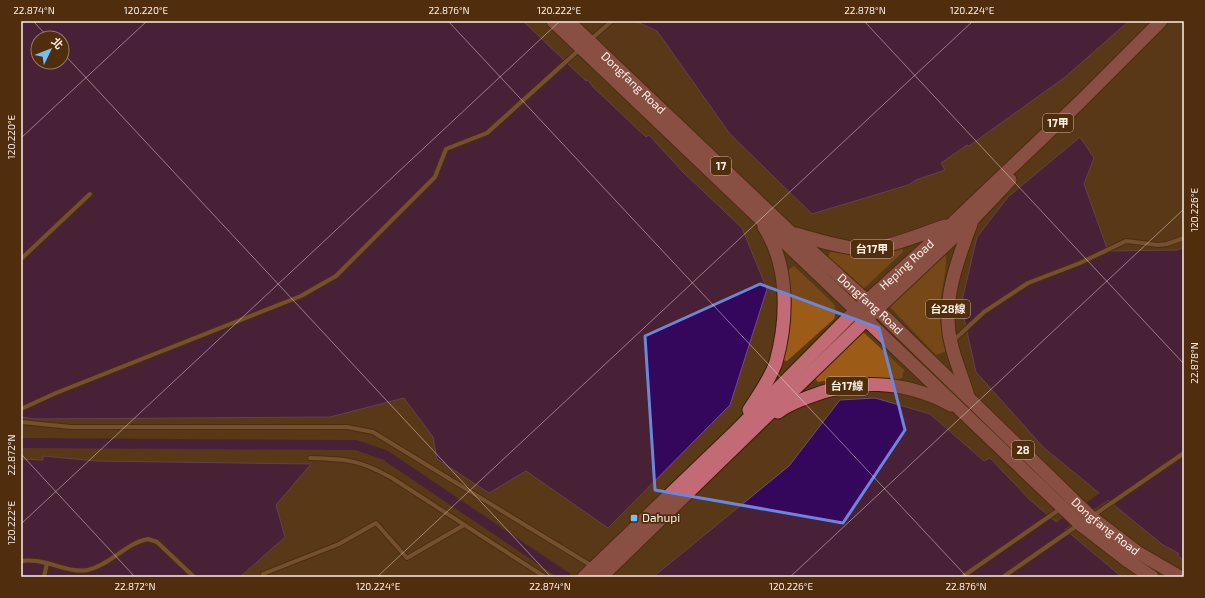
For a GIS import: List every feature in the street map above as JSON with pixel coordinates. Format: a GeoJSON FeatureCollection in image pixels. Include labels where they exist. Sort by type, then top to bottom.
{"type":"FeatureCollection","features":[{"type":"Feature","properties":{"kind":"main road","name":"Dongfang Road"},"geometry":{"type":"LineString","coordinates":[[553,21],[585,44],[876,310],[1074,500],[1085,521],[1128,562],[1152,577]]}},
{"type":"Feature","properties":{"kind":"main road","name":"Dongfang Road"},"geometry":{"type":"LineString","coordinates":[[568,21],[585,44],[754,212],[1062,507],[1180,577]]}},
{"type":"Feature","properties":{"kind":"main road","name":"Heping Road"},"geometry":{"type":"LineString","coordinates":[[737,437],[856,310],[952,224],[1080,102],[1161,21]]}},
{"type":"Feature","properties":{"kind":"main road","name":"Heping Road"},"geometry":{"type":"LineString","coordinates":[[592,575],[737,437],[866,320],[972,220],[1019,170],[1170,21]]}},
{"type":"Feature","properties":{"kind":"main road"},"geometry":{"type":"LineString","coordinates":[[737,437],[775,363],[782,331],[784,309],[781,268],[777,252],[769,235],[754,212]]}},
{"type":"Feature","properties":{"kind":"main road","name":"台28線"},"geometry":{"type":"LineString","coordinates":[[969,399],[950,343],[947,306],[960,252],[972,220]]}},
{"type":"Feature","properties":{"kind":"main road","name":"台17甲"},"geometry":{"type":"LineString","coordinates":[[790,232],[827,244],[870,249],[908,240],[952,224]]}},
{"type":"Feature","properties":{"kind":"main road","name":"台17線"},"geometry":{"type":"LineString","coordinates":[[737,437],[785,406],[824,390],[865,384],[906,387],[919,391],[963,412]]}},
{"type":"Feature","properties":{"kind":"lane"},"geometry":{"type":"LineString","coordinates":[[21,409],[56,393],[301,296],[336,276],[435,177],[446,149],[487,133],[612,21]]}},
{"type":"Feature","properties":{"kind":"lane"},"geometry":{"type":"LineString","coordinates":[[21,259],[90,194]]}},
{"type":"Feature","properties":{"kind":"lane"},"geometry":{"type":"LineString","coordinates":[[950,343],[984,312],[1028,283],[1080,263],[1126,241],[1158,245],[1184,238]]}},
{"type":"Feature","properties":{"kind":"lane"},"geometry":{"type":"LineString","coordinates":[[21,422],[71,427],[347,427],[373,432],[592,575]]}},
{"type":"Feature","properties":{"kind":"lane"},"geometry":{"type":"LineString","coordinates":[[1004,577],[1184,453]]}},
{"type":"Feature","properties":{"kind":"lane"},"geometry":{"type":"LineString","coordinates":[[310,458],[338,458],[370,466],[546,577]]}},
{"type":"Feature","properties":{"kind":"lane"},"geometry":{"type":"LineString","coordinates":[[962,577],[1074,500]]}},
{"type":"Feature","properties":{"kind":"lane"},"geometry":{"type":"LineString","coordinates":[[263,574],[339,544],[376,523],[407,558],[464,525]]}},
{"type":"Feature","properties":{"kind":"lane"},"geometry":{"type":"LineString","coordinates":[[21,561],[33,560],[79,570],[88,570],[103,564],[136,543],[148,539],[156,542],[194,577]]}},
{"type":"Feature","properties":{"kind":"lane"},"geometry":{"type":"LineString","coordinates":[[44,577],[47,563]]}},
{"type":"Feature","properties":{"kind":"highlighted area"},"geometry":{"type":"Polygon","coordinates":[[[760,284],[879,328],[905,430],[843,523],[655,490],[645,336],[760,284]]]}},
{"type":"Feature","properties":{"kind":"shaded area"},"geometry":{"type":"Polygon","coordinates":[[[21,21],[523,21],[586,81],[588,80],[593,87],[646,137],[649,135],[683,172],[742,228],[767,289],[730,405],[608,528],[526,471],[489,493],[437,459],[433,437],[404,398],[330,417],[35,419],[21,417],[21,21]]]}},
{"type":"Feature","properties":{"kind":"shaded area"},"geometry":{"type":"Polygon","coordinates":[[[635,21],[1129,21],[1064,78],[969,146],[967,145],[941,163],[945,170],[916,180],[908,185],[812,214],[730,134],[657,31],[635,21]]]}},
{"type":"Feature","properties":{"kind":"shaded area"},"geometry":{"type":"Polygon","coordinates":[[[1080,137],[1094,158],[1084,184],[1108,251],[1178,250],[1184,247],[1184,560],[1179,557],[1178,553],[1163,545],[1044,448],[976,372],[961,305],[977,237],[1008,197],[1080,137]]]}},
{"type":"Feature","properties":{"kind":"shaded area"},"geometry":{"type":"Polygon","coordinates":[[[902,246],[903,252],[862,290],[828,258],[830,252],[866,253],[902,246]]]}},
{"type":"Feature","properties":{"kind":"shaded area"},"geometry":{"type":"Polygon","coordinates":[[[945,253],[946,264],[940,302],[940,319],[947,351],[936,355],[888,305],[945,253]]]}},
{"type":"Feature","properties":{"kind":"shaded area"},"geometry":{"type":"Polygon","coordinates":[[[794,266],[834,304],[836,311],[834,319],[787,361],[782,360],[788,270],[794,266]]]}},
{"type":"Feature","properties":{"kind":"shaded area"},"geometry":{"type":"Polygon","coordinates":[[[861,330],[904,370],[902,378],[896,380],[853,376],[818,382],[813,376],[861,330]]]}},
{"type":"Feature","properties":{"kind":"shaded area"},"geometry":{"type":"Polygon","coordinates":[[[875,398],[930,414],[984,461],[990,458],[1030,500],[1122,577],[653,577],[789,466],[840,400],[875,398]]]}},
{"type":"Feature","properties":{"kind":"shaded area"},"geometry":{"type":"Polygon","coordinates":[[[43,456],[97,461],[311,464],[276,505],[285,537],[240,577],[21,577],[21,459],[43,460],[43,456]]]}},
{"type":"Feature","properties":{"kind":"waterway"},"geometry":{"type":"LineString","coordinates":[[21,443],[356,445],[385,455],[566,577]]}},
{"type":"Feature","properties":{"kind":"waterway"},"geometry":{"type":"LineString","coordinates":[[1050,533],[1115,489]]}},
{"type":"Feature","properties":{"kind":"place","name":"Dahupi"},"geometry":{"type":"Point","coordinates":[634,518]}}]}
